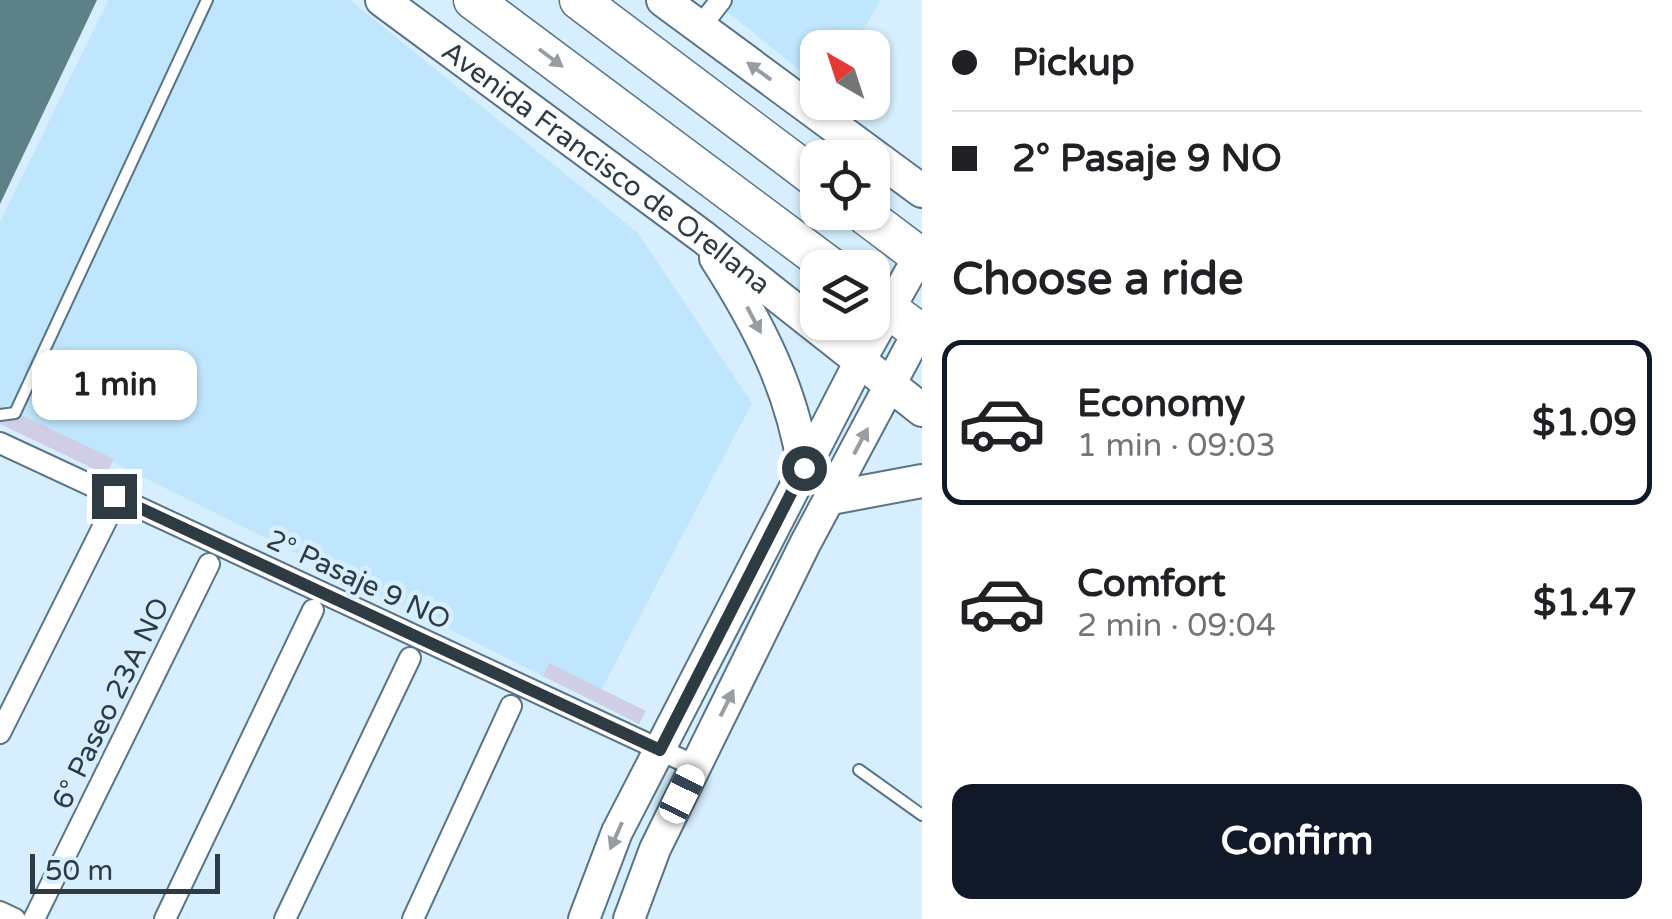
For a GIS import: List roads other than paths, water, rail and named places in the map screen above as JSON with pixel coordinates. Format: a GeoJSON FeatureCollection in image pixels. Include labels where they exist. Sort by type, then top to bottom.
{"type":"FeatureCollection","features":[{"type":"Feature","properties":{"kind":"highway","name":"Avenida Francisco de Orellana"},"geometry":{"type":"LineString","coordinates":[[473,0],[808,250]]}},
{"type":"Feature","properties":{"kind":"highway"},"geometry":{"type":"LineString","coordinates":[[579,0],[800,166]]}},
{"type":"Feature","properties":{"kind":"highway"},"geometry":{"type":"LineString","coordinates":[[886,230],[921,255]]}},
{"type":"Feature","properties":{"kind":"main road","name":"Avenida Francisco de Orellana"},"geometry":{"type":"LineString","coordinates":[[382,0],[703,238],[922,410]]}},
{"type":"Feature","properties":{"kind":"main road"},"geometry":{"type":"LineString","coordinates":[[663,0],[922,191]]}},
{"type":"Feature","properties":{"kind":"main road"},"geometry":{"type":"LineString","coordinates":[[703,238],[768,346],[792,406],[804,468]]}},
{"type":"Feature","properties":{"kind":"main road"},"geometry":{"type":"LineString","coordinates":[[628,919],[655,849],[695,766],[891,385],[921,255]]}},
{"type":"Feature","properties":{"kind":"main road"},"geometry":{"type":"LineString","coordinates":[[584,919],[616,832],[860,361],[905,319]]}},
{"type":"Feature","properties":{"kind":"main road"},"geometry":{"type":"LineString","coordinates":[[831,498],[922,481]]}},
{"type":"Feature","properties":{"kind":"street"},"geometry":{"type":"LineString","coordinates":[[700,27],[721,0]]}},
{"type":"Feature","properties":{"kind":"street","name":"2° Pasaje 9 NO"},"geometry":{"type":"LineString","coordinates":[[0,442],[695,766]]}},
{"type":"Feature","properties":{"kind":"street"},"geometry":{"type":"LineString","coordinates":[[0,733],[107,519]]}},
{"type":"Feature","properties":{"kind":"street","name":"6° Paseo 23A NO"},"geometry":{"type":"LineString","coordinates":[[34,919],[209,564]]}},
{"type":"Feature","properties":{"kind":"street"},"geometry":{"type":"LineString","coordinates":[[165,919],[313,610]]}},
{"type":"Feature","properties":{"kind":"street"},"geometry":{"type":"LineString","coordinates":[[285,919],[410,658]]}},
{"type":"Feature","properties":{"kind":"street"},"geometry":{"type":"LineString","coordinates":[[413,919],[511,706]]}},
{"type":"Feature","properties":{"kind":"street"},"geometry":{"type":"LineString","coordinates":[[0,912],[15,919]]}},
{"type":"Feature","properties":{"kind":"lane"},"geometry":{"type":"LineString","coordinates":[[0,416],[14,413],[207,0]]}},
{"type":"Feature","properties":{"kind":"lane"},"geometry":{"type":"LineString","coordinates":[[859,770],[922,815]]}}]}
